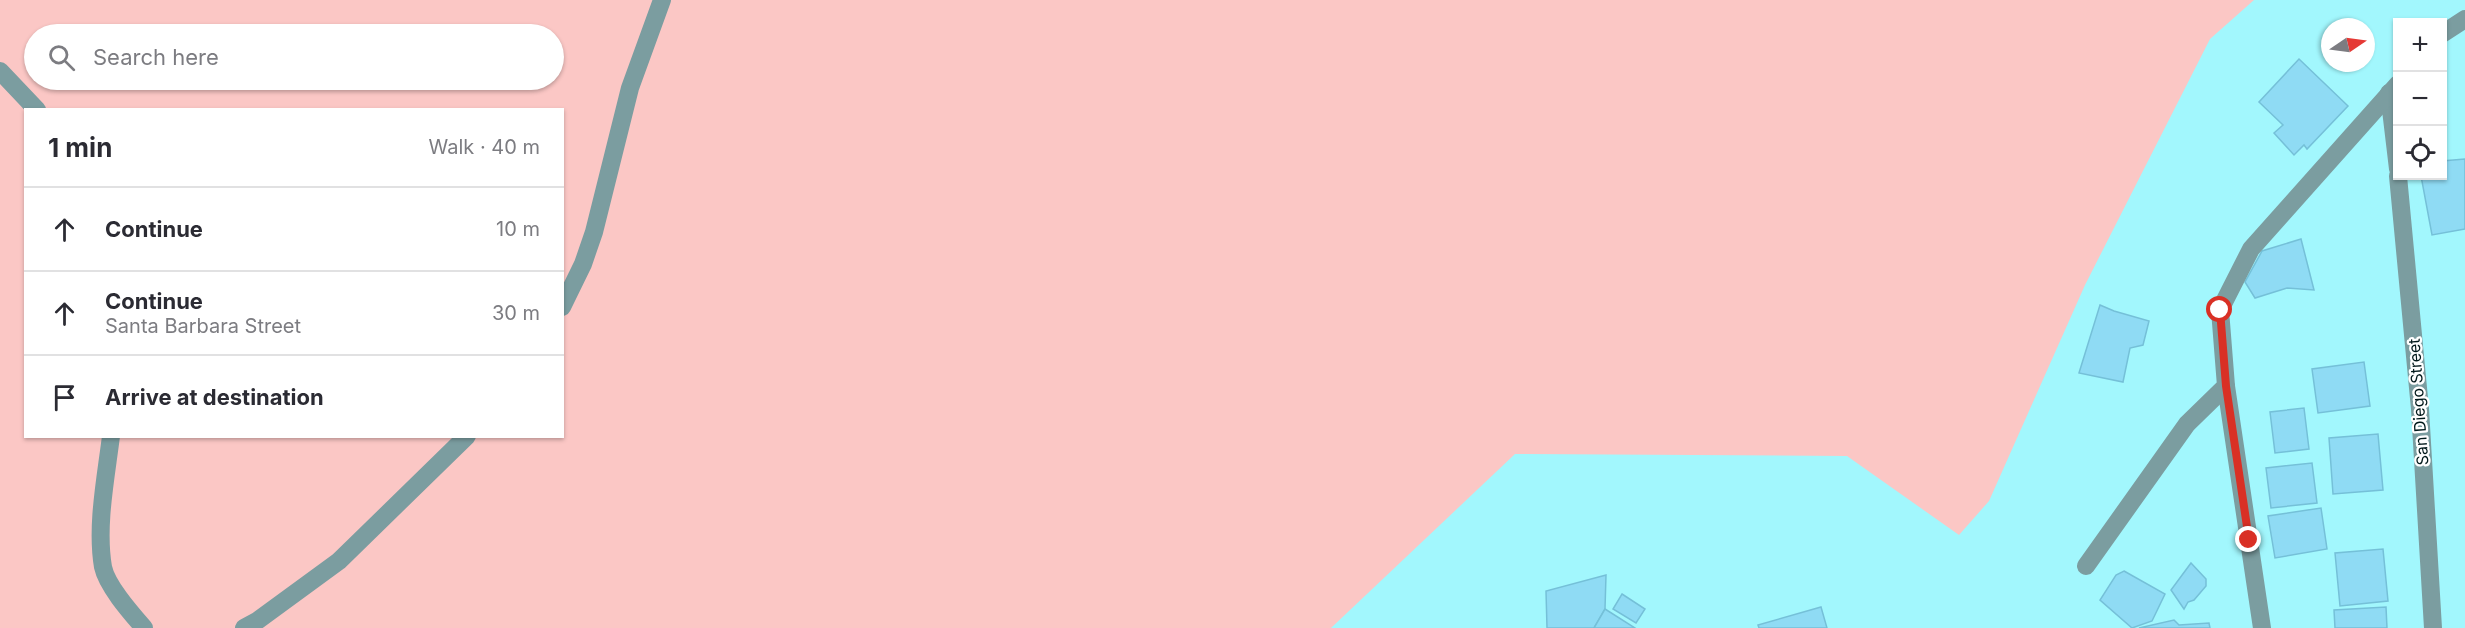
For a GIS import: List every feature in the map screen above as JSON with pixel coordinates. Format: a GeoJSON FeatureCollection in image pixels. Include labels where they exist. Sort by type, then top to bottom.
{"type":"FeatureCollection","features":[{"type":"Feature","properties":{"kind":"street"},"geometry":{"type":"LineString","coordinates":[[564,303],[583,264],[594,232],[630,88],[662,0]]}},
{"type":"Feature","properties":{"kind":"street"},"geometry":{"type":"LineString","coordinates":[[2447,31],[2465,19]]}},
{"type":"Feature","properties":{"kind":"street"},"geometry":{"type":"LineString","coordinates":[[0,71],[35,108]]}},
{"type":"Feature","properties":{"kind":"street"},"geometry":{"type":"LineString","coordinates":[[2262,628],[2226,386],[2220,310],[2251,249],[2393,89]]}},
{"type":"Feature","properties":{"kind":"street","name":"San Diego Street"},"geometry":{"type":"LineString","coordinates":[[2398,180],[2420,409],[2433,628]]}},
{"type":"Feature","properties":{"kind":"street"},"geometry":{"type":"LineString","coordinates":[[2086,566],[2187,424],[2226,386]]}},
{"type":"Feature","properties":{"kind":"street"},"geometry":{"type":"LineString","coordinates":[[111,438],[101,507],[103,568],[123,604],[144,628]]}},
{"type":"Feature","properties":{"kind":"street"},"geometry":{"type":"LineString","coordinates":[[244,628],[339,561],[465,438]]}},
{"type":"Feature","properties":{"kind":"shaded area"},"geometry":{"type":"Polygon","coordinates":[[[0,0],[2254,0],[2210,39],[2085,285],[1989,501],[1959,535],[1847,456],[1515,454],[1331,628],[0,628],[0,0]]]}},
{"type":"Feature","properties":{"kind":"building"},"geometry":{"type":"Polygon","coordinates":[[[2299,59],[2348,106],[2307,149],[2304,145],[2294,155],[2274,133],[2283,125],[2259,102],[2299,59]]]}},
{"type":"Feature","properties":{"kind":"building"},"geometry":{"type":"Polygon","coordinates":[[[2465,159],[2465,229],[2432,235],[2422,180],[2447,180],[2447,161],[2465,159]]]}},
{"type":"Feature","properties":{"kind":"building"},"geometry":{"type":"Polygon","coordinates":[[[2301,239],[2314,290],[2287,288],[2255,298],[2245,282],[2262,251],[2301,239]]]}},
{"type":"Feature","properties":{"kind":"building"},"geometry":{"type":"Polygon","coordinates":[[[2100,305],[2149,321],[2143,345],[2130,348],[2123,382],[2079,373],[2100,305]]]}},
{"type":"Feature","properties":{"kind":"building"},"geometry":{"type":"Polygon","coordinates":[[[2364,362],[2370,406],[2318,413],[2312,369],[2364,362]]]}},
{"type":"Feature","properties":{"kind":"building"},"geometry":{"type":"Polygon","coordinates":[[[2304,408],[2309,449],[2275,453],[2270,412],[2304,408]]]}},
{"type":"Feature","properties":{"kind":"building"},"geometry":{"type":"Polygon","coordinates":[[[2378,434],[2383,490],[2333,494],[2329,438],[2378,434]]]}},
{"type":"Feature","properties":{"kind":"building"},"geometry":{"type":"Polygon","coordinates":[[[2312,463],[2317,503],[2271,508],[2266,468],[2312,463]]]}},
{"type":"Feature","properties":{"kind":"building"},"geometry":{"type":"Polygon","coordinates":[[[2321,508],[2327,549],[2275,558],[2268,516],[2321,508]]]}},
{"type":"Feature","properties":{"kind":"building"},"geometry":{"type":"Polygon","coordinates":[[[2383,549],[2388,601],[2340,606],[2335,553],[2383,549]]]}},
{"type":"Feature","properties":{"kind":"building"},"geometry":{"type":"Polygon","coordinates":[[[2191,563],[2206,579],[2206,586],[2194,600],[2188,602],[2184,609],[2171,590],[2191,563]]]}},
{"type":"Feature","properties":{"kind":"building"},"geometry":{"type":"Polygon","coordinates":[[[2124,571],[2165,594],[2152,621],[2132,628],[2100,600],[2116,575],[2124,571]]]}},
{"type":"Feature","properties":{"kind":"building"},"geometry":{"type":"Polygon","coordinates":[[[1606,575],[1605,609],[1594,628],[1547,628],[1546,591],[1606,575]]]}},
{"type":"Feature","properties":{"kind":"building"},"geometry":{"type":"Polygon","coordinates":[[[1622,594],[1645,609],[1636,623],[1613,609],[1622,594]]]}},
{"type":"Feature","properties":{"kind":"building"},"geometry":{"type":"Polygon","coordinates":[[[1821,607],[1827,628],[1759,628],[1758,625],[1821,607]]]}},
{"type":"Feature","properties":{"kind":"building"},"geometry":{"type":"Polygon","coordinates":[[[2386,607],[2387,628],[2335,628],[2334,610],[2386,607]]]}},
{"type":"Feature","properties":{"kind":"building"},"geometry":{"type":"Polygon","coordinates":[[[1605,609],[1635,628],[1594,628],[1605,609]]]}},
{"type":"Feature","properties":{"kind":"building"},"geometry":{"type":"Polygon","coordinates":[[[2174,620],[2179,625],[2209,623],[2210,628],[2139,628],[2174,620]]]}},
{"type":"Feature","properties":{"kind":"route"},"geometry":{"type":"LineString","coordinates":[[2220,310],[2226,386],[2249,540]]}}]}
